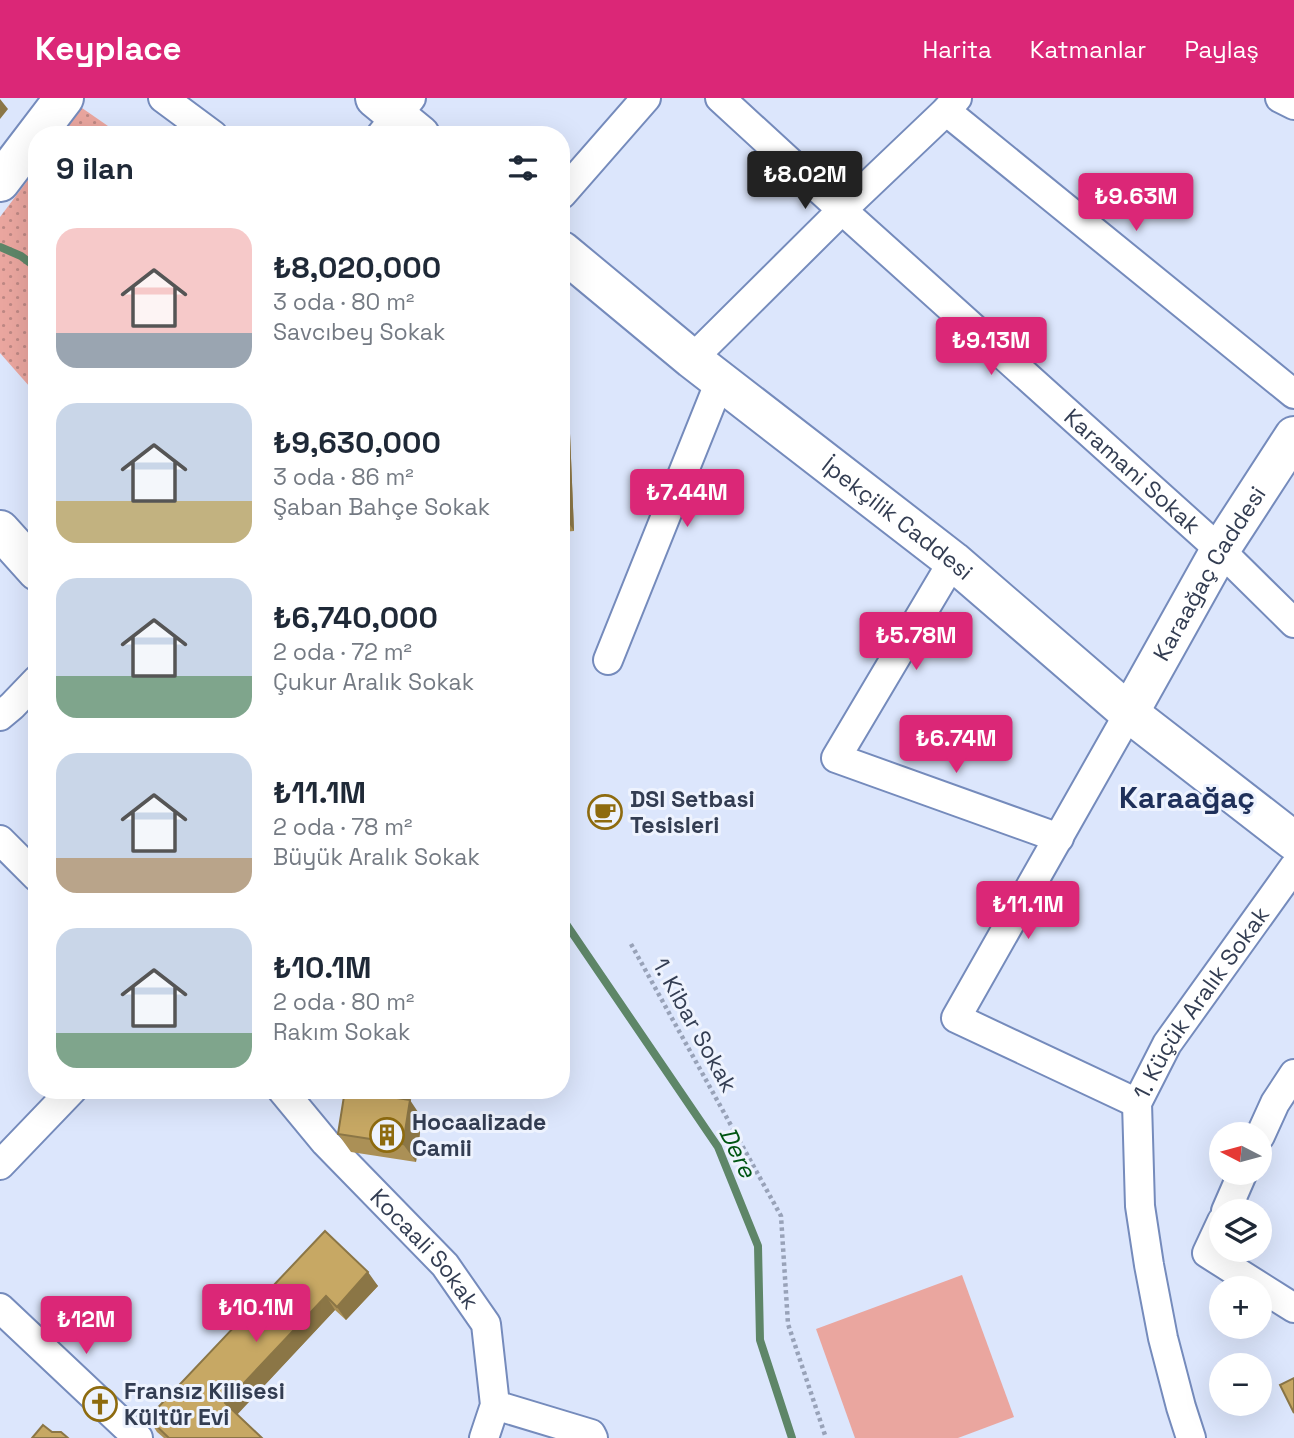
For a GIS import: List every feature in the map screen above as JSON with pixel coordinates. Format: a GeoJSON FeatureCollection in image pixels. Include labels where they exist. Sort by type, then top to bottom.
{"type":"FeatureCollection","features":[{"type":"Feature","properties":{"kind":"main road"},"geometry":{"type":"LineString","coordinates":[[43,126],[64,98]]}},
{"type":"Feature","properties":{"kind":"main road"},"geometry":{"type":"LineString","coordinates":[[0,182],[28,145]]}},
{"type":"Feature","properties":{"kind":"main road","name":"İpekçilik Caddesi"},"geometry":{"type":"LineString","coordinates":[[570,258],[706,370],[953,561],[1129,713],[1294,841]]}},
{"type":"Feature","properties":{"kind":"main road","name":"Karaağaç Caddesi"},"geometry":{"type":"LineString","coordinates":[[1129,713],[1220,550],[1294,436]]}},
{"type":"Feature","properties":{"kind":"main road"},"geometry":{"type":"LineString","coordinates":[[0,530],[28,561]]}},
{"type":"Feature","properties":{"kind":"street"},"geometry":{"type":"LineString","coordinates":[[163,98],[201,126]]}},
{"type":"Feature","properties":{"kind":"street"},"geometry":{"type":"LineString","coordinates":[[570,185],[646,98]]}},
{"type":"Feature","properties":{"kind":"street","name":"Karamani Sokak"},"geometry":{"type":"LineString","coordinates":[[720,98],[1220,550],[1294,623]]}},
{"type":"Feature","properties":{"kind":"street"},"geometry":{"type":"LineString","coordinates":[[1280,98],[1294,105]]}},
{"type":"Feature","properties":{"kind":"street"},"geometry":{"type":"LineString","coordinates":[[608,660],[706,370],[842,210],[951,104],[1294,394]]}},
{"type":"Feature","properties":{"kind":"street"},"geometry":{"type":"LineString","coordinates":[[953,561],[836,758],[1059,838]]}},
{"type":"Feature","properties":{"kind":"street"},"geometry":{"type":"LineString","coordinates":[[0,716],[28,689]]}},
{"type":"Feature","properties":{"kind":"street"},"geometry":{"type":"LineString","coordinates":[[1129,713],[956,1018],[1137,1103]]}},
{"type":"Feature","properties":{"kind":"street"},"geometry":{"type":"LineString","coordinates":[[0,840],[28,868]]}},
{"type":"Feature","properties":{"kind":"street","name":"1. Küçük Aralık Sokak"},"geometry":{"type":"LineString","coordinates":[[1191,1438],[1163,1338],[1149,1265],[1140,1206],[1137,1103],[1167,1044],[1294,867]]}},
{"type":"Feature","properties":{"kind":"street"},"geometry":{"type":"LineString","coordinates":[[1272,1122],[1284,1109],[1294,1074]]}},
{"type":"Feature","properties":{"kind":"street"},"geometry":{"type":"LineString","coordinates":[[0,1165],[63,1099]]}},
{"type":"Feature","properties":{"kind":"street","name":"Kocaali Sokak"},"geometry":{"type":"LineString","coordinates":[[289,1099],[325,1142],[445,1265],[486,1324],[495,1405],[484,1438]]}},
{"type":"Feature","properties":{"kind":"street"},"geometry":{"type":"LineString","coordinates":[[1221,1262],[1294,1308]]}},
{"type":"Feature","properties":{"kind":"street"},"geometry":{"type":"LineString","coordinates":[[2,1314],[138,1438]]}},
{"type":"Feature","properties":{"kind":"street"},"geometry":{"type":"LineString","coordinates":[[495,1405],[591,1434],[593,1438]]}},
{"type":"Feature","properties":{"kind":"path","name":"1. Kibar Sokak"},"geometry":{"type":"LineString","coordinates":[[631,944],[781,1216],[788,1324],[827,1438]]}},
{"type":"Feature","properties":{"kind":"shaded area"},"geometry":{"type":"Polygon","coordinates":[[[82,108],[108,126],[69,126],[82,108]]]}},
{"type":"Feature","properties":{"kind":"shaded area"},"geometry":{"type":"Polygon","coordinates":[[[28,180],[28,385],[0,353],[0,217],[28,180]]]}},
{"type":"Feature","properties":{"kind":"shaded area"},"geometry":{"type":"Polygon","coordinates":[[[962,1275],[1014,1417],[958,1438],[855,1438],[816,1329],[962,1275]]]}},
{"type":"Feature","properties":{"kind":"building"},"geometry":{"type":"Polygon","coordinates":[[[344,1099],[410,1100],[403,1144],[338,1134],[344,1099]]]}},
{"type":"Feature","properties":{"kind":"building"},"geometry":{"type":"Polygon","coordinates":[[[325,1231],[368,1272],[337,1307],[326,1296],[225,1403],[262,1438],[169,1438],[148,1418],[325,1231]]]}},
{"type":"Feature","properties":{"kind":"building"},"geometry":{"type":"Polygon","coordinates":[[[1294,1378],[1294,1413],[1280,1385],[1294,1378]]]}},
{"type":"Feature","properties":{"kind":"building"},"geometry":{"type":"Polygon","coordinates":[[[43,1425],[52,1432],[61,1432],[68,1438],[32,1438],[43,1425]]]}},
{"type":"Feature","properties":{"kind":"waterway","name":"Dere"},"geometry":{"type":"LineString","coordinates":[[0,247],[28,261]]}},
{"type":"Feature","properties":{"kind":"waterway","name":"Dere"},"geometry":{"type":"LineString","coordinates":[[570,930],[718,1147],[758,1246],[760,1340],[792,1438]]}},
{"type":"Feature","properties":{"kind":"place","name":"DSI Setbasi Tesisleri"},"geometry":{"type":"Point","coordinates":[605,812]}},
{"type":"Feature","properties":{"kind":"place","name":"Hocaalizade Camii"},"geometry":{"type":"Point","coordinates":[387,1135]}},
{"type":"Feature","properties":{"kind":"place","name":"Fransız Kilisesi Kültür Evi"},"geometry":{"type":"Point","coordinates":[100,1404]}},
{"type":"Feature","properties":{"kind":"district","name":"Karaağaç"},"geometry":{"type":"Point","coordinates":[1187,797]}}]}
